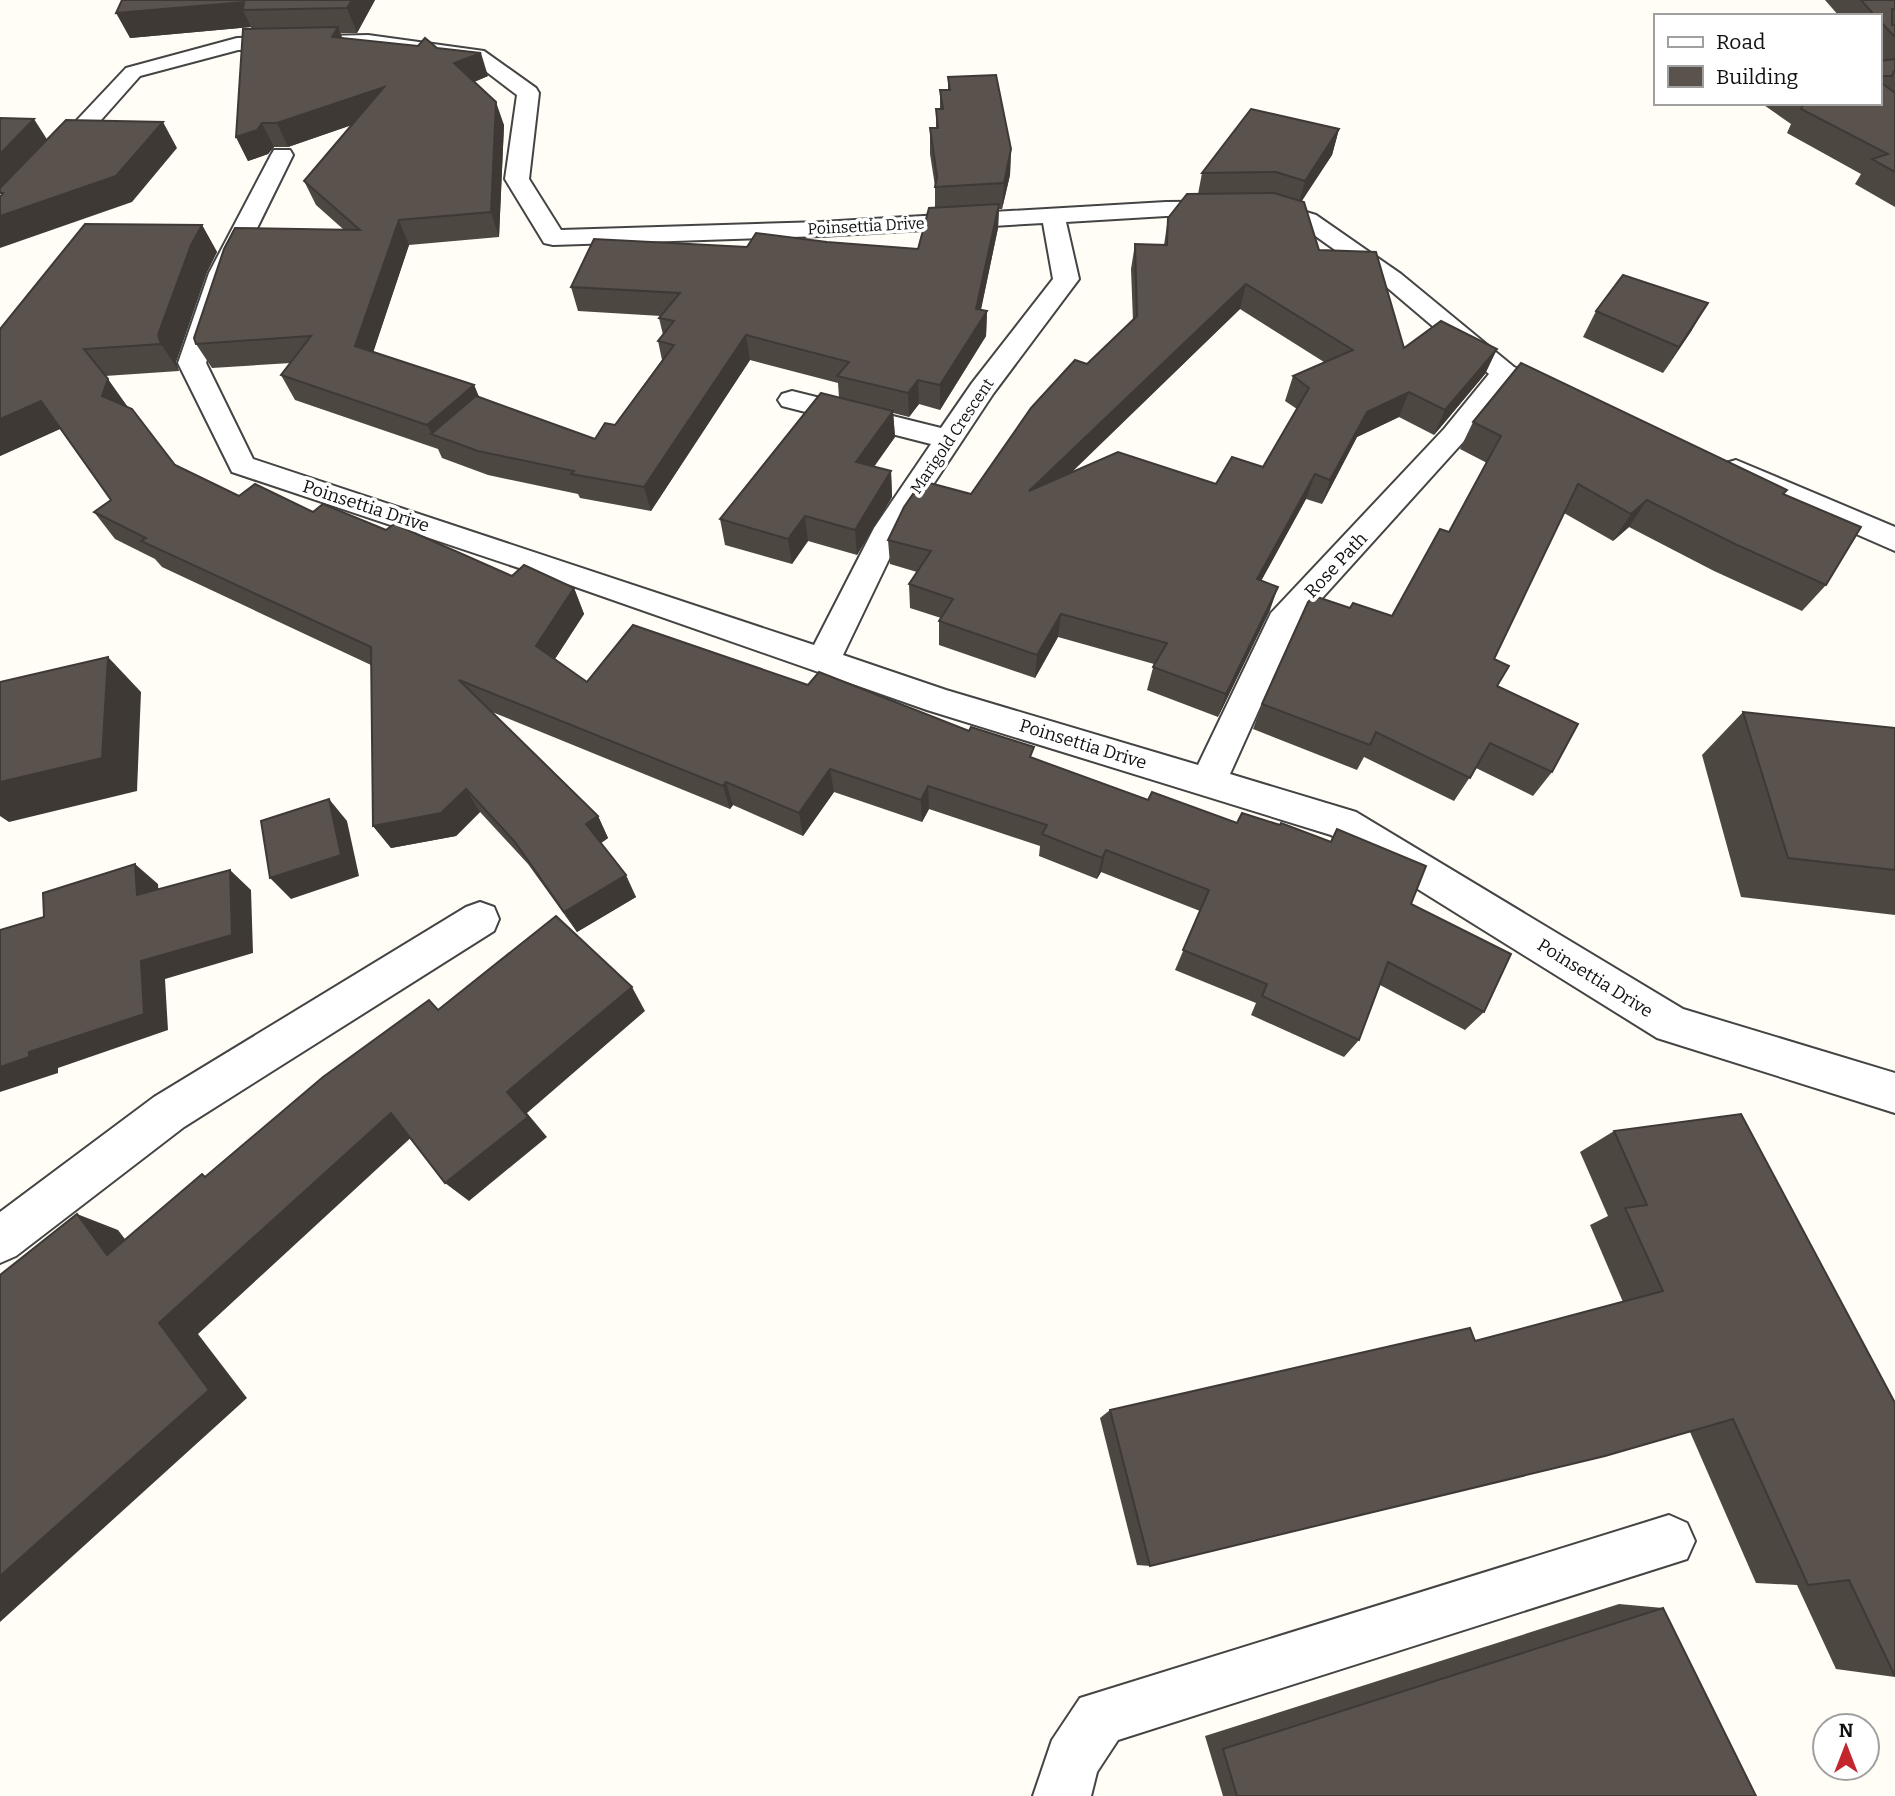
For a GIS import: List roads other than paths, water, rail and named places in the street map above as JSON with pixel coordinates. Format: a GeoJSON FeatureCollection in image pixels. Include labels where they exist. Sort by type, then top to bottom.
{"type":"FeatureCollection","features":[{"type":"Feature","properties":{"kind":"street","name":"Poinsettia Drive"},"geometry":{"type":"LineString","coordinates":[[0,215],[24,193],[133,72],[237,44],[368,41],[477,55],[528,93],[517,179],[553,238],[821,229],[1166,209],[1270,208],[1308,220],[1392,279],[1504,373],[1576,403]]}},
{"type":"Feature","properties":{"kind":"street","name":"Poinsettia Drive"},"geometry":{"type":"LineString","coordinates":[[282,155],[222,272],[192,363],[242,465],[939,701],[1343,823],[1672,1025],[1895,1093]]}},
{"type":"Feature","properties":{"kind":"street","name":"Marigold Crescent"},"geometry":{"type":"LineString","coordinates":[[823,661],[889,528],[982,389],[1066,279],[1053,215]]}},
{"type":"Feature","properties":{"kind":"street","name":"Rose Path"},"geometry":{"type":"LineString","coordinates":[[1208,782],[1283,621],[1445,445],[1504,373]]}},
{"type":"Feature","properties":{"kind":"street"},"geometry":{"type":"LineString","coordinates":[[792,400],[949,439]]}},
{"type":"Feature","properties":{"kind":"street"},"geometry":{"type":"LineString","coordinates":[[1710,459],[1895,540]]}},
{"type":"Feature","properties":{"kind":"street"},"geometry":{"type":"LineString","coordinates":[[0,1240],[169,1112],[480,919]]}},
{"type":"Feature","properties":{"kind":"street"},"geometry":{"type":"LineString","coordinates":[[1062,1796],[1072,1760],[1100,1718],[1670,1541]]}}]}
